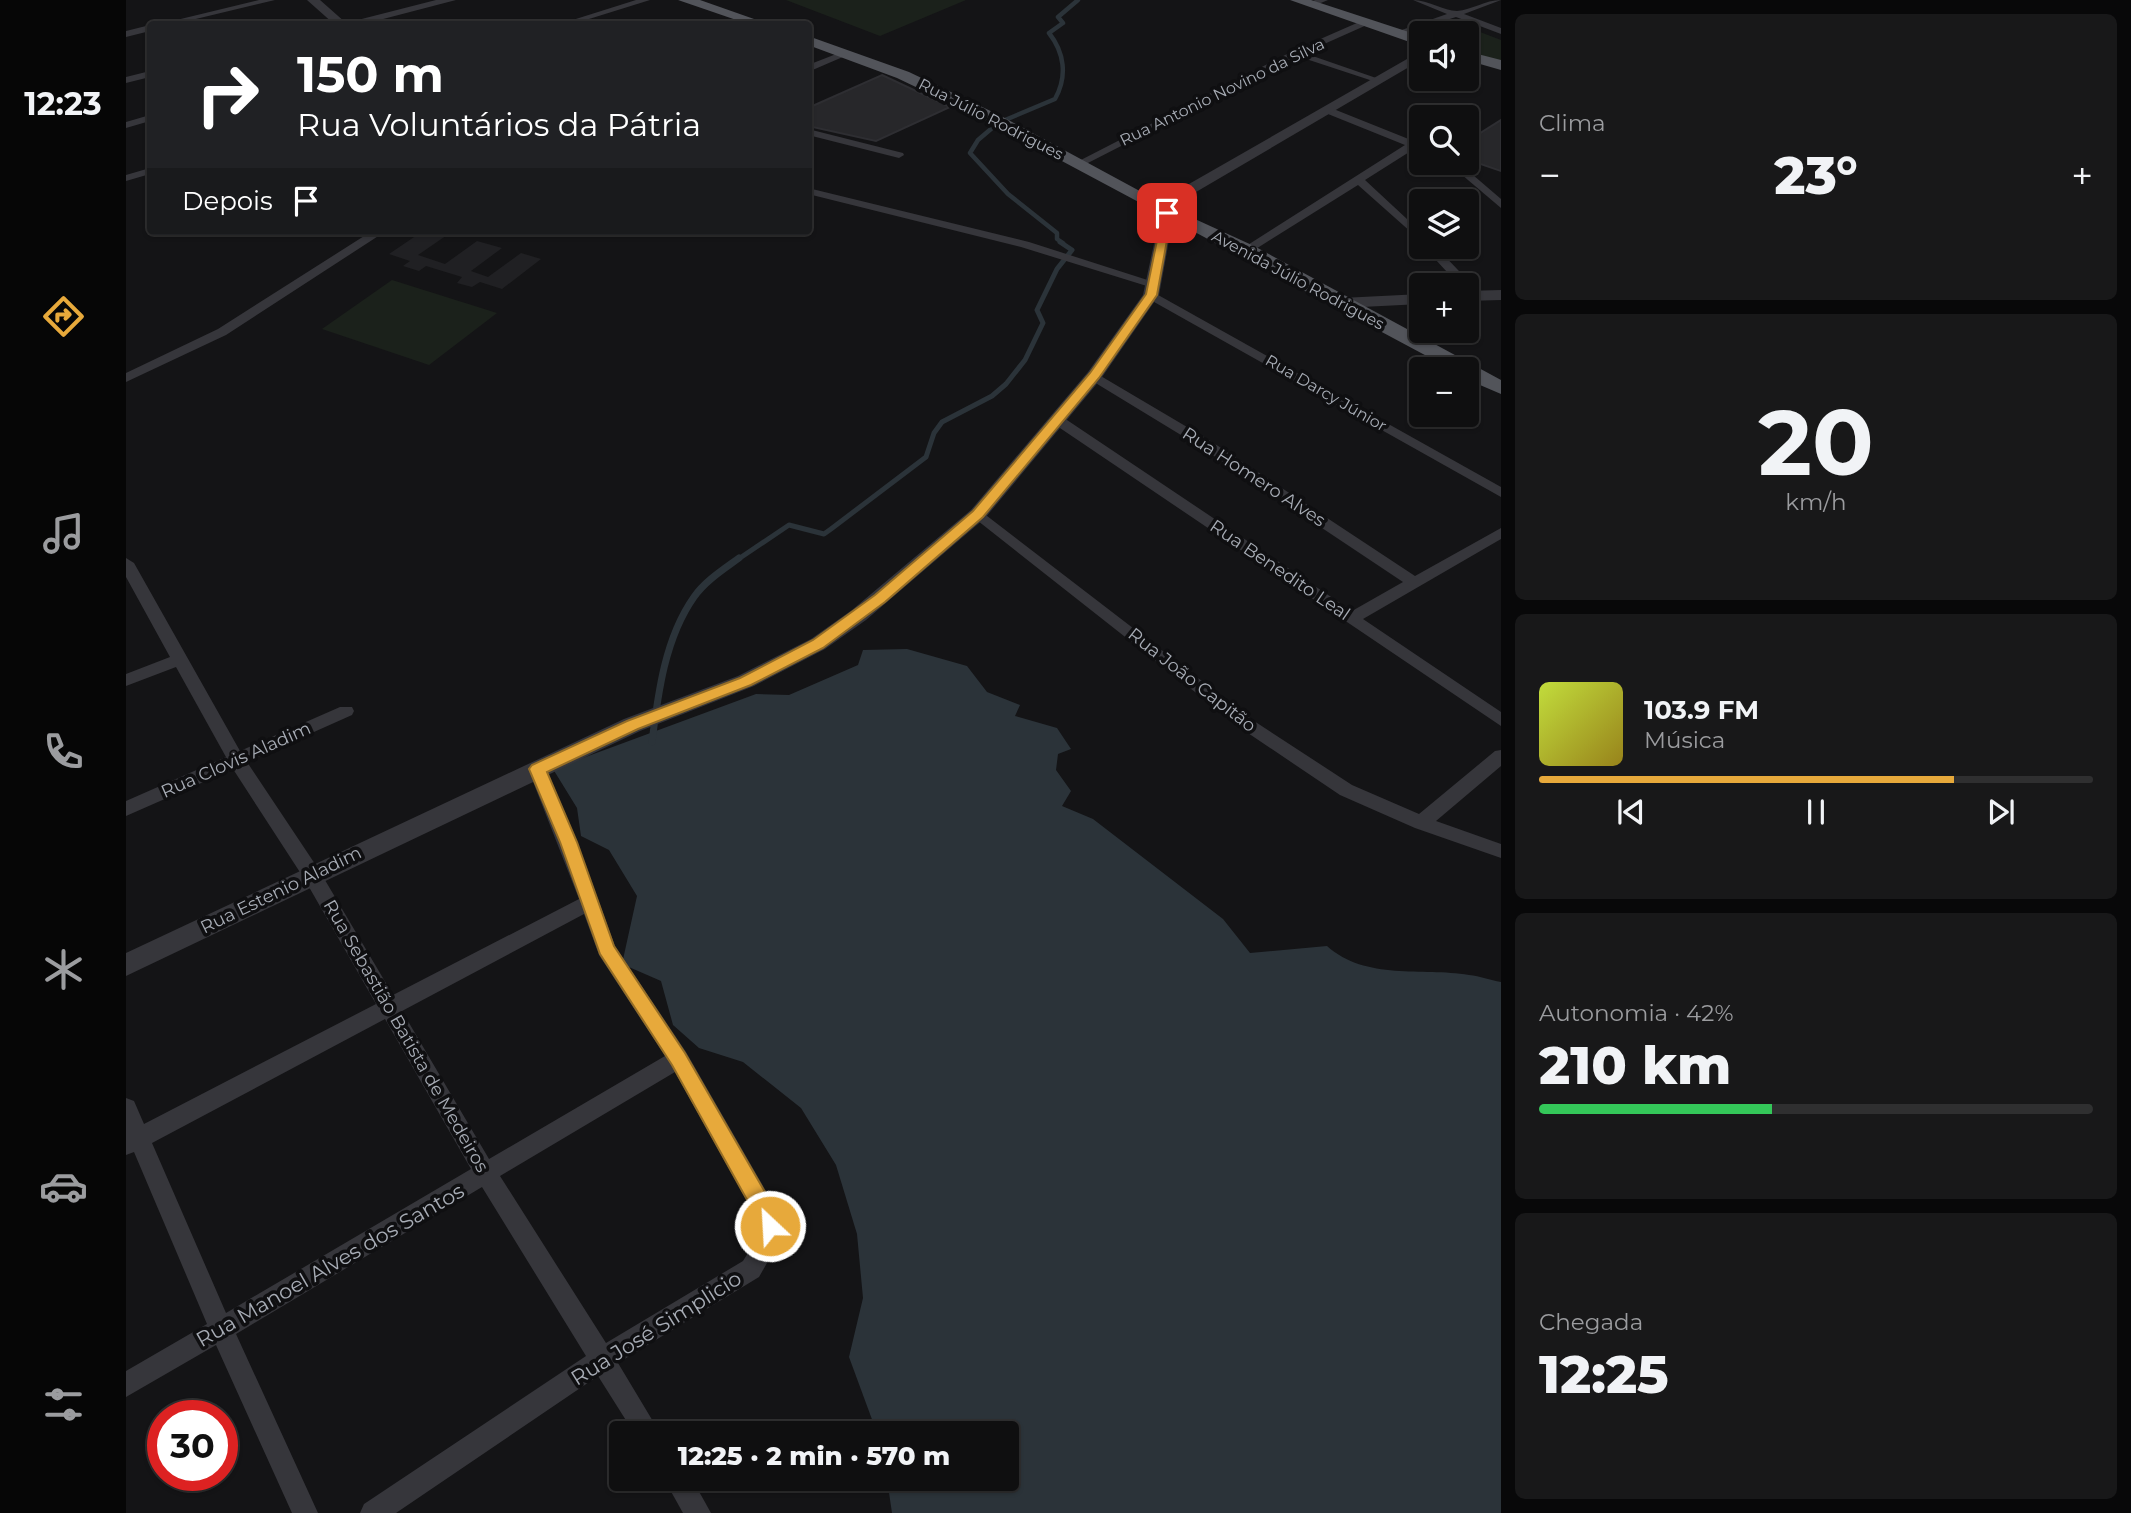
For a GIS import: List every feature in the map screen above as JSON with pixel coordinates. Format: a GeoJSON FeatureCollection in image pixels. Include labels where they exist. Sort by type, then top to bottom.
{"type":"FeatureCollection","features":[{"type":"Feature","properties":{"kind":"main road"},"geometry":{"type":"LineString","coordinates":[[685,0],[752,21]]}},
{"type":"Feature","properties":{"kind":"main road"},"geometry":{"type":"LineString","coordinates":[[1311,1],[1409,37]]}},
{"type":"Feature","properties":{"kind":"main road","name":"Rua Júlio Rodrigues"},"geometry":{"type":"LineString","coordinates":[[812,41],[931,87],[1080,163],[1163,210]]}},
{"type":"Feature","properties":{"kind":"main road"},"geometry":{"type":"LineString","coordinates":[[1479,59],[1501,65]]}},
{"type":"Feature","properties":{"kind":"main road","name":"Avenida Júlio Rodrigues"},"geometry":{"type":"LineString","coordinates":[[1163,210],[1247,250],[1442,357]]}},
{"type":"Feature","properties":{"kind":"main road","name":"Avenida Júlio Rodrigues"},"geometry":{"type":"LineString","coordinates":[[1479,375],[1497,383]]}},
{"type":"Feature","properties":{"kind":"street"},"geometry":{"type":"LineString","coordinates":[[178,21],[271,0]]}},
{"type":"Feature","properties":{"kind":"street"},"geometry":{"type":"LineString","coordinates":[[313,0],[337,21]]}},
{"type":"Feature","properties":{"kind":"street"},"geometry":{"type":"LineString","coordinates":[[346,21],[424,0]]}},
{"type":"Feature","properties":{"kind":"street"},"geometry":{"type":"LineString","coordinates":[[363,21],[450,0]]}},
{"type":"Feature","properties":{"kind":"street"},"geometry":{"type":"LineString","coordinates":[[575,21],[646,0]]}},
{"type":"Feature","properties":{"kind":"street"},"geometry":{"type":"LineString","coordinates":[[1418,0],[1501,31]]}},
{"type":"Feature","properties":{"kind":"street"},"geometry":{"type":"LineString","coordinates":[[1399,34],[1497,0]]}},
{"type":"Feature","properties":{"kind":"street","name":"Rua Antonio Novino da Silva"},"geometry":{"type":"LineString","coordinates":[[1080,163],[1296,53],[1366,22]]}},
{"type":"Feature","properties":{"kind":"street"},"geometry":{"type":"LineString","coordinates":[[126,34],[147,29]]}},
{"type":"Feature","properties":{"kind":"street"},"geometry":{"type":"LineString","coordinates":[[812,67],[847,53]]}},
{"type":"Feature","properties":{"kind":"street"},"geometry":{"type":"LineString","coordinates":[[1296,53],[1376,81]]}},
{"type":"Feature","properties":{"kind":"street"},"geometry":{"type":"LineString","coordinates":[[1153,289],[1163,210],[1409,62]]}},
{"type":"Feature","properties":{"kind":"street"},"geometry":{"type":"LineString","coordinates":[[126,72],[147,67]]}},
{"type":"Feature","properties":{"kind":"street"},"geometry":{"type":"LineString","coordinates":[[126,80],[147,75]]}},
{"type":"Feature","properties":{"kind":"street"},"geometry":{"type":"LineString","coordinates":[[1327,110],[1409,143]]}},
{"type":"Feature","properties":{"kind":"street"},"geometry":{"type":"LineString","coordinates":[[126,124],[147,119]]}},
{"type":"Feature","properties":{"kind":"street"},"geometry":{"type":"LineString","coordinates":[[812,133],[899,155]]}},
{"type":"Feature","properties":{"kind":"street"},"geometry":{"type":"LineString","coordinates":[[1247,250],[1409,151]]}},
{"type":"Feature","properties":{"kind":"street"},"geometry":{"type":"LineString","coordinates":[[126,178],[147,172]]}},
{"type":"Feature","properties":{"kind":"street"},"geometry":{"type":"LineString","coordinates":[[1467,175],[1501,205]]}},
{"type":"Feature","properties":{"kind":"street"},"geometry":{"type":"LineString","coordinates":[[1360,181],[1409,227]]}},
{"type":"Feature","properties":{"kind":"street","name":"Rua Darcy Júnior"},"geometry":{"type":"LineString","coordinates":[[812,192],[1058,254],[1153,289],[1501,493]]}},
{"type":"Feature","properties":{"kind":"street"},"geometry":{"type":"LineString","coordinates":[[126,378],[222,332],[374,235]]}},
{"type":"Feature","properties":{"kind":"street"},"geometry":{"type":"LineString","coordinates":[[1440,259],[1452,273]]}},
{"type":"Feature","properties":{"kind":"street","name":"Rua Estenio Aladim"},"geometry":{"type":"LineString","coordinates":[[126,965],[537,769],[632,725],[746,681],[818,644],[870,607],[978,514],[1059,421],[1094,376],[1153,289]]}},
{"type":"Feature","properties":{"kind":"street"},"geometry":{"type":"LineString","coordinates":[[1479,296],[1501,295]]}},
{"type":"Feature","properties":{"kind":"street"},"geometry":{"type":"LineString","coordinates":[[1342,303],[1409,300]]}},
{"type":"Feature","properties":{"kind":"street","name":"Rua Homero Alves"},"geometry":{"type":"LineString","coordinates":[[1094,376],[1204,443],[1412,581]]}},
{"type":"Feature","properties":{"kind":"street","name":"Rua Benedito Leal"},"geometry":{"type":"LineString","coordinates":[[1059,421],[1501,720]]}},
{"type":"Feature","properties":{"kind":"street","name":"Rua João Capitão"},"geometry":{"type":"LineString","coordinates":[[978,514],[1248,725],[1346,790],[1421,824],[1501,851]]}},
{"type":"Feature","properties":{"kind":"street"},"geometry":{"type":"LineString","coordinates":[[1352,618],[1412,581],[1501,533]]}},
{"type":"Feature","properties":{"kind":"street","name":"Rua Sebastião Batista de Medeiros"},"geometry":{"type":"LineString","coordinates":[[127,565],[237,761],[312,875],[486,1174],[641,1421]]}},
{"type":"Feature","properties":{"kind":"street"},"geometry":{"type":"LineString","coordinates":[[126,680],[178,660]]}},
{"type":"Feature","properties":{"kind":"street","name":"Rua Clovis Aladim"},"geometry":{"type":"LineString","coordinates":[[126,809],[346,711]]}},
{"type":"Feature","properties":{"kind":"street"},"geometry":{"type":"LineString","coordinates":[[1421,824],[1501,756]]}},
{"type":"Feature","properties":{"kind":"street","name":"Rua José Simplicio"},"geometry":{"type":"LineString","coordinates":[[373,1513],[602,1359],[751,1269],[768,1242],[770,1226],[766,1213],[678,1059],[606,949],[568,842],[537,769]]}},
{"type":"Feature","properties":{"kind":"street"},"geometry":{"type":"LineString","coordinates":[[133,1142],[389,1005],[588,903]]}},
{"type":"Feature","properties":{"kind":"street","name":"Rua Manoel Alves dos Santos"},"geometry":{"type":"LineString","coordinates":[[126,1385],[220,1327],[486,1174],[678,1059]]}},
{"type":"Feature","properties":{"kind":"street"},"geometry":{"type":"LineString","coordinates":[[126,1108],[133,1142],[305,1513]]}},
{"type":"Feature","properties":{"kind":"street"},"geometry":{"type":"LineString","coordinates":[[684,1491],[698,1513]]}},
{"type":"Feature","properties":{"kind":"shaded area"},"geometry":{"type":"Polygon","coordinates":[[[786,0],[966,0],[880,36],[786,0]]]}},
{"type":"Feature","properties":{"kind":"shaded area"},"geometry":{"type":"Polygon","coordinates":[[[1479,32],[1501,40],[1501,61],[1479,56],[1479,32]]]}},
{"type":"Feature","properties":{"kind":"shaded area"},"geometry":{"type":"Polygon","coordinates":[[[417,235],[447,235],[418,255],[445,264],[477,241],[502,248],[471,271],[488,277],[521,253],[541,259],[502,289],[480,282],[472,287],[457,283],[462,277],[426,266],[419,271],[403,266],[410,261],[389,254],[417,235]]]}},
{"type":"Feature","properties":{"kind":"shaded area"},"geometry":{"type":"Polygon","coordinates":[[[392,280],[497,313],[429,365],[322,329],[392,280]]]}},
{"type":"Feature","properties":{"kind":"shaded area"},"geometry":{"type":"Polygon","coordinates":[[[907,649],[967,666],[987,692],[1020,705],[1015,716],[1057,728],[1071,749],[1058,754],[1056,770],[1071,791],[1062,806],[1093,819],[1223,919],[1250,953],[1327,946],[1342,957],[1377,968],[1451,973],[1501,982],[1501,1513],[892,1513],[889,1491],[1019,1491],[1019,1421],[873,1421],[849,1357],[863,1298],[857,1234],[836,1165],[801,1108],[743,1062],[699,1048],[673,1025],[661,981],[622,964],[637,896],[609,850],[581,836],[577,808],[553,769],[756,694],[789,695],[858,665],[863,650],[907,649]]]}},
{"type":"Feature","properties":{"kind":"building"},"geometry":{"type":"Polygon","coordinates":[[[882,75],[950,107],[876,141],[812,127],[812,106],[882,75]]]}},
{"type":"Feature","properties":{"kind":"building"},"geometry":{"type":"Polygon","coordinates":[[[1501,120],[1501,171],[1479,163],[1479,134],[1501,120]]]}},
{"type":"Feature","properties":{"kind":"waterway"},"geometry":{"type":"LineString","coordinates":[[1063,243],[1057,239],[1057,233],[1008,194],[970,153],[978,140],[998,123],[1055,99],[1062,82],[1063,64],[1049,33],[1063,23],[1058,17],[1078,0]]}},
{"type":"Feature","properties":{"kind":"waterway"},"geometry":{"type":"LineString","coordinates":[[737,560],[789,525],[824,534],[926,457],[934,433],[942,422],[992,396],[1006,384],[1025,360],[1043,323],[1037,310],[1057,269],[1072,250],[1060,242]]}},
{"type":"Feature","properties":{"kind":"waterway"},"geometry":{"type":"LineString","coordinates":[[652,742],[664,666],[684,613],[704,586],[739,558]]}},
{"type":"Feature","properties":{"kind":"route"},"geometry":{"type":"LineString","coordinates":[[770,1226],[766,1213],[678,1059],[606,949],[596,928],[568,842],[537,769],[632,725],[780,665],[818,644],[901,582],[978,514],[1059,421],[1094,376],[1151,295],[1167,213]]}}]}
